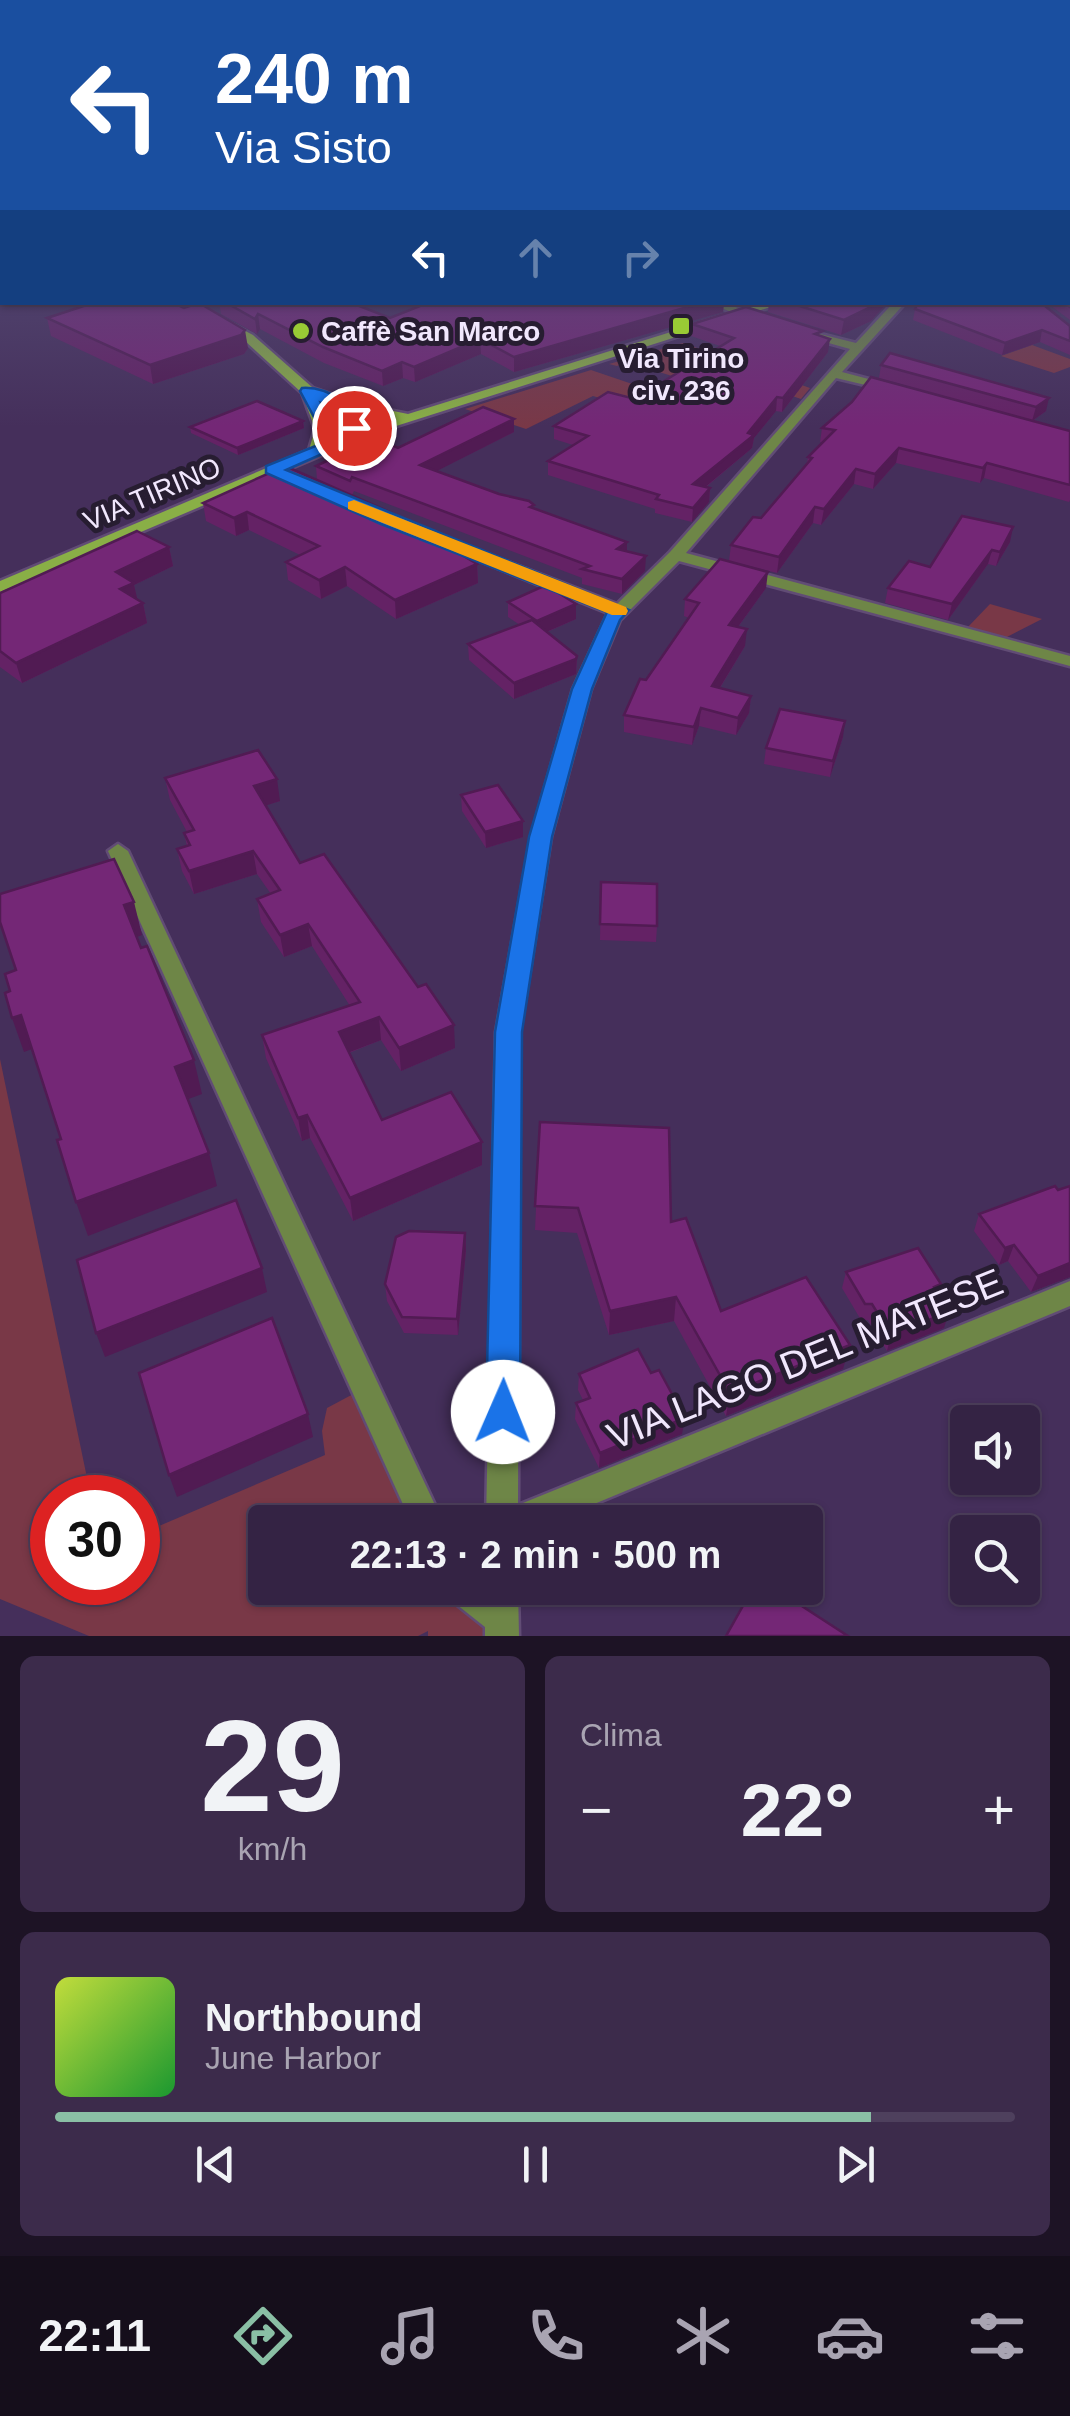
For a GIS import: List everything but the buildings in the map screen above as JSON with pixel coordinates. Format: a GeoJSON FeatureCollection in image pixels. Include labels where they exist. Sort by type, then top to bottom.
{"type":"FeatureCollection","features":[{"type":"Feature","properties":{"kind":"street"},"geometry":{"type":"LineString","coordinates":[[718,305],[767,322]]}},
{"type":"Feature","properties":{"kind":"street","name":"VIA TIRINO"},"geometry":{"type":"LineString","coordinates":[[0,587],[366,431],[772,305]]}},
{"type":"Feature","properties":{"kind":"street"},"geometry":{"type":"LineString","coordinates":[[502,1505],[508,1032],[541,837],[582,689],[612,618],[676,555],[897,305]]}},
{"type":"Feature","properties":{"kind":"street"},"geometry":{"type":"LineString","coordinates":[[187,306],[249,338],[308,391],[374,412],[413,414]]}},
{"type":"Feature","properties":{"kind":"street"},"geometry":{"type":"LineString","coordinates":[[786,327],[860,348]]}},
{"type":"Feature","properties":{"kind":"street"},"geometry":{"type":"LineString","coordinates":[[835,374],[904,392]]}},
{"type":"Feature","properties":{"kind":"street"},"geometry":{"type":"LineString","coordinates":[[308,391],[320,416],[322,439],[315,452]]}},
{"type":"Feature","properties":{"kind":"street"},"geometry":{"type":"LineString","coordinates":[[341,404],[366,431]]}},
{"type":"Feature","properties":{"kind":"street"},"geometry":{"type":"LineString","coordinates":[[320,416],[366,431]]}},
{"type":"Feature","properties":{"kind":"street"},"geometry":{"type":"LineString","coordinates":[[272,470],[300,482]]}},
{"type":"Feature","properties":{"kind":"street"},"geometry":{"type":"LineString","coordinates":[[387,520],[620,610]]}},
{"type":"Feature","properties":{"kind":"street"},"geometry":{"type":"LineString","coordinates":[[676,555],[1070,661]]}},
{"type":"Feature","properties":{"kind":"street"},"geometry":{"type":"LineString","coordinates":[[118,851],[419,1505]]}},
{"type":"Feature","properties":{"kind":"street","name":"VIA LAGO DEL MATESE"},"geometry":{"type":"LineString","coordinates":[[555,1505],[1070,1293]]}},
{"type":"Feature","properties":{"kind":"shaded area"},"geometry":{"type":"Polygon","coordinates":[[[683,343],[810,388],[801,399],[693,362],[672,376],[627,362],[609,364],[683,343]]]}},
{"type":"Feature","properties":{"kind":"shaded area"},"geometry":{"type":"Polygon","coordinates":[[[1032,345],[1070,359],[1070,367],[1054,373],[1001,356],[1032,345]]]}},
{"type":"Feature","properties":{"kind":"shaded area"},"geometry":{"type":"Polygon","coordinates":[[[591,370],[650,390],[626,406],[593,396],[526,429],[465,409],[591,370]]]}},
{"type":"Feature","properties":{"kind":"shaded area"},"geometry":{"type":"Polygon","coordinates":[[[990,604],[1042,619],[1005,638],[966,629],[990,604]]]}},
{"type":"Feature","properties":{"kind":"shaded area"},"geometry":{"type":"Polygon","coordinates":[[[0,1059],[86,1475],[30,1475],[30,1605],[160,1605],[160,1526],[325,1455],[322,1431],[327,1408],[357,1392],[410,1505],[248,1505],[248,1605],[468,1605],[491,1628],[491,1636],[428,1636],[428,1631],[418,1636],[89,1636],[0,1599],[0,1059]]]}},
{"type":"Feature","properties":{"kind":"slow traffic"},"geometry":{"type":"LineString","coordinates":[[354,505],[619,611]]}},
{"type":"Feature","properties":{"kind":"place","name":"Via Tirino civ. 236"},"geometry":{"type":"Point","coordinates":[681,326]}},
{"type":"Feature","properties":{"kind":"place","name":"Caffè San Marco"},"geometry":{"type":"Point","coordinates":[301,331]}},
{"type":"Feature","properties":{"kind":"route"},"geometry":{"type":"LineString","coordinates":[[354,428],[320,416],[308,391],[341,404],[366,431],[272,470],[387,520],[620,610],[612,618],[582,689],[541,837],[508,1032],[503,1412]]}}]}
